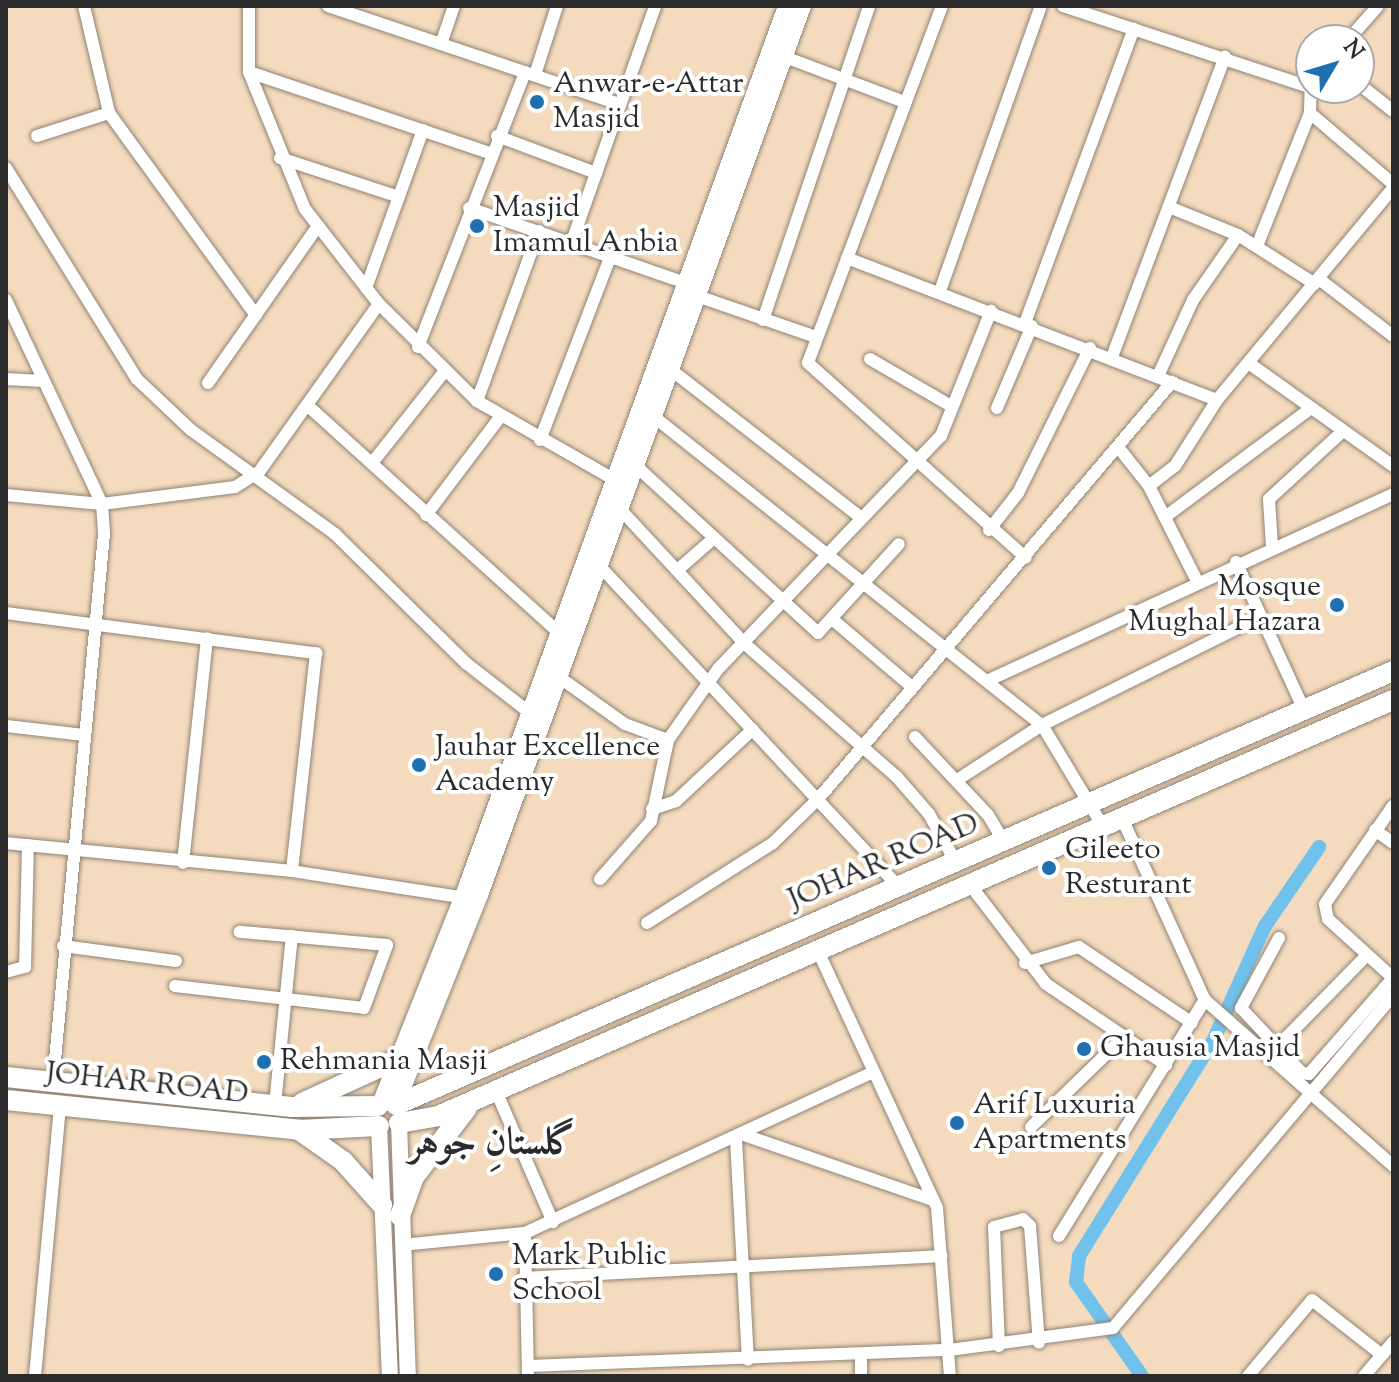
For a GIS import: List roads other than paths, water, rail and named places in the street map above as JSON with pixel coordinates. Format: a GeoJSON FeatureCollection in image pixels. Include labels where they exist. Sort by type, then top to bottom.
{"type":"FeatureCollection","features":[{"type":"Feature","properties":{"kind":"main road","name":"JOHAR ROAD"},"geometry":{"type":"LineString","coordinates":[[6,1100],[299,1130],[475,1100],[817,949],[962,873],[1005,843],[1393,671]]}},
{"type":"Feature","properties":{"kind":"main road","name":"JOHAR ROAD"},"geometry":{"type":"LineString","coordinates":[[6,1077],[283,1106],[386,1113],[901,889],[962,873],[1112,820],[1393,700]]}},
{"type":"Feature","properties":{"kind":"main road"},"geometry":{"type":"LineString","coordinates":[[283,1106],[391,1062]]}},
{"type":"Feature","properties":{"kind":"main road"},"geometry":{"type":"LineString","coordinates":[[299,1130],[343,1161],[391,1210],[430,1152],[475,1100]]}},
{"type":"Feature","properties":{"kind":"street"},"geometry":{"type":"LineString","coordinates":[[84,6],[109,113],[256,315]]}},
{"type":"Feature","properties":{"kind":"street"},"geometry":{"type":"LineString","coordinates":[[249,6],[249,72],[280,158],[318,226],[379,304],[418,347],[477,401],[540,440],[613,479]]}},
{"type":"Feature","properties":{"kind":"street"},"geometry":{"type":"LineString","coordinates":[[328,6],[352,10],[441,44],[620,104]]}},
{"type":"Feature","properties":{"kind":"street"},"geometry":{"type":"LineString","coordinates":[[441,44],[454,6]]}},
{"type":"Feature","properties":{"kind":"street"},"geometry":{"type":"LineString","coordinates":[[418,347],[489,153],[530,74],[557,6]]}},
{"type":"Feature","properties":{"kind":"street"},"geometry":{"type":"LineString","coordinates":[[572,241],[655,6]]}},
{"type":"Feature","properties":{"kind":"street"},"geometry":{"type":"LineString","coordinates":[[386,1113],[559,677],[594,560],[613,479],[786,6]]}},
{"type":"Feature","properties":{"kind":"street"},"geometry":{"type":"LineString","coordinates":[[390,1376],[391,1210],[386,1113],[391,1062],[470,899],[559,633],[620,509],[803,6]]}},
{"type":"Feature","properties":{"kind":"street"},"geometry":{"type":"LineString","coordinates":[[763,320],[842,78],[869,6]]}},
{"type":"Feature","properties":{"kind":"street"},"geometry":{"type":"LineString","coordinates":[[942,6],[808,363],[921,459],[989,530],[1026,558]]}},
{"type":"Feature","properties":{"kind":"street"},"geometry":{"type":"LineString","coordinates":[[940,291],[1041,6]]}},
{"type":"Feature","properties":{"kind":"street"},"geometry":{"type":"LineString","coordinates":[[1063,6],[1295,80]]}},
{"type":"Feature","properties":{"kind":"street"},"geometry":{"type":"LineString","coordinates":[[1362,24],[1378,6]]}},
{"type":"Feature","properties":{"kind":"street"},"geometry":{"type":"LineString","coordinates":[[997,408],[1134,29]]}},
{"type":"Feature","properties":{"kind":"street"},"geometry":{"type":"LineString","coordinates":[[785,57],[905,102]]}},
{"type":"Feature","properties":{"kind":"street"},"geometry":{"type":"LineString","coordinates":[[1112,357],[1225,57]]}},
{"type":"Feature","properties":{"kind":"street"},"geometry":{"type":"LineString","coordinates":[[249,72],[489,153]]}},
{"type":"Feature","properties":{"kind":"street"},"geometry":{"type":"LineString","coordinates":[[1375,97],[1393,111]]}},
{"type":"Feature","properties":{"kind":"street"},"geometry":{"type":"LineString","coordinates":[[1257,246],[1310,113],[1310,104]]}},
{"type":"Feature","properties":{"kind":"street"},"geometry":{"type":"LineString","coordinates":[[37,136],[109,113]]}},
{"type":"Feature","properties":{"kind":"street"},"geometry":{"type":"LineString","coordinates":[[1149,486],[1175,466],[1217,400],[1250,364],[1393,186],[1310,113]]}},
{"type":"Feature","properties":{"kind":"street"},"geometry":{"type":"LineString","coordinates":[[366,288],[423,130]]}},
{"type":"Feature","properties":{"kind":"street"},"geometry":{"type":"LineString","coordinates":[[497,136],[596,173]]}},
{"type":"Feature","properties":{"kind":"street"},"geometry":{"type":"LineString","coordinates":[[280,158],[399,197]]}},
{"type":"Feature","properties":{"kind":"street"},"geometry":{"type":"LineString","coordinates":[[6,168],[137,379],[191,430],[259,472],[530,713]]}},
{"type":"Feature","properties":{"kind":"street"},"geometry":{"type":"LineString","coordinates":[[1169,207],[1238,235],[1317,282],[1393,336]]}},
{"type":"Feature","properties":{"kind":"street"},"geometry":{"type":"LineString","coordinates":[[469,208],[572,241],[685,283]]}},
{"type":"Feature","properties":{"kind":"street"},"geometry":{"type":"LineString","coordinates":[[208,383],[318,226]]}},
{"type":"Feature","properties":{"kind":"street"},"geometry":{"type":"LineString","coordinates":[[477,401],[539,231]]}},
{"type":"Feature","properties":{"kind":"street"},"geometry":{"type":"LineString","coordinates":[[1158,376],[1193,300],[1238,235]]}},
{"type":"Feature","properties":{"kind":"street"},"geometry":{"type":"LineString","coordinates":[[540,440],[611,255]]}},
{"type":"Feature","properties":{"kind":"street"},"geometry":{"type":"LineString","coordinates":[[847,258],[1028,324],[1217,400]]}},
{"type":"Feature","properties":{"kind":"street"},"geometry":{"type":"LineString","coordinates":[[697,296],[816,337]]}},
{"type":"Feature","properties":{"kind":"street"},"geometry":{"type":"LineString","coordinates":[[6,300],[102,504],[95,624],[71,851],[53,1082]]}},
{"type":"Feature","properties":{"kind":"street"},"geometry":{"type":"LineString","coordinates":[[6,495],[102,504],[235,487],[259,472],[379,304]]}},
{"type":"Feature","properties":{"kind":"street"},"geometry":{"type":"LineString","coordinates":[[600,879],[651,821],[668,740],[709,684],[785,604],[860,517],[941,436],[991,311]]}},
{"type":"Feature","properties":{"kind":"street"},"geometry":{"type":"LineString","coordinates":[[989,530],[1018,493],[1090,348]]}},
{"type":"Feature","properties":{"kind":"street"},"geometry":{"type":"LineString","coordinates":[[870,359],[951,406]]}},
{"type":"Feature","properties":{"kind":"street"},"geometry":{"type":"LineString","coordinates":[[1250,364],[1393,466]]}},
{"type":"Feature","properties":{"kind":"street"},"geometry":{"type":"LineString","coordinates":[[670,369],[860,517]]}},
{"type":"Feature","properties":{"kind":"street"},"geometry":{"type":"LineString","coordinates":[[372,463],[445,371]]}},
{"type":"Feature","properties":{"kind":"street"},"geometry":{"type":"LineString","coordinates":[[6,379],[43,381]]}},
{"type":"Feature","properties":{"kind":"street"},"geometry":{"type":"LineString","coordinates":[[647,923],[773,843],[819,798],[1026,558],[1172,382]]}},
{"type":"Feature","properties":{"kind":"street"},"geometry":{"type":"LineString","coordinates":[[307,405],[559,633]]}},
{"type":"Feature","properties":{"kind":"street"},"geometry":{"type":"LineString","coordinates":[[1165,517],[1311,408]]}},
{"type":"Feature","properties":{"kind":"street"},"geometry":{"type":"LineString","coordinates":[[426,515],[501,416]]}},
{"type":"Feature","properties":{"kind":"street"},"geometry":{"type":"LineString","coordinates":[[653,416],[949,645],[1042,725],[1092,805],[1112,820],[1205,1000],[1233,1022],[1310,1096],[1393,1166]]}},
{"type":"Feature","properties":{"kind":"street"},"geometry":{"type":"LineString","coordinates":[[1272,546],[1269,499],[1343,431]]}},
{"type":"Feature","properties":{"kind":"street"},"geometry":{"type":"LineString","coordinates":[[1118,447],[1149,486],[1196,579]]}},
{"type":"Feature","properties":{"kind":"street"},"geometry":{"type":"LineString","coordinates":[[636,466],[818,633],[899,544]]}},
{"type":"Feature","properties":{"kind":"street"},"geometry":{"type":"LineString","coordinates":[[989,680],[1196,579],[1393,494]]}},
{"type":"Feature","properties":{"kind":"street"},"geometry":{"type":"LineString","coordinates":[[620,509],[681,567],[745,644],[929,814],[962,873],[1025,963],[1166,1065]]}},
{"type":"Feature","properties":{"kind":"street"},"geometry":{"type":"LineString","coordinates":[[681,567],[714,538]]}},
{"type":"Feature","properties":{"kind":"street"},"geometry":{"type":"LineString","coordinates":[[594,560],[901,889]]}},
{"type":"Feature","properties":{"kind":"street"},"geometry":{"type":"LineString","coordinates":[[1236,562],[1304,710]]}},
{"type":"Feature","properties":{"kind":"street"},"geometry":{"type":"LineString","coordinates":[[6,613],[311,650],[318,658],[292,871]]}},
{"type":"Feature","properties":{"kind":"street"},"geometry":{"type":"LineString","coordinates":[[957,780],[1042,725],[1260,617]]}},
{"type":"Feature","properties":{"kind":"street"},"geometry":{"type":"LineString","coordinates":[[832,619],[912,687]]}},
{"type":"Feature","properties":{"kind":"street"},"geometry":{"type":"LineString","coordinates":[[183,863],[207,638]]}},
{"type":"Feature","properties":{"kind":"street"},"geometry":{"type":"LineString","coordinates":[[559,677],[625,724],[668,740]]}},
{"type":"Feature","properties":{"kind":"street"},"geometry":{"type":"LineString","coordinates":[[6,726],[84,735]]}},
{"type":"Feature","properties":{"kind":"street"},"geometry":{"type":"LineString","coordinates":[[652,809],[676,801],[753,729]]}},
{"type":"Feature","properties":{"kind":"street"},"geometry":{"type":"LineString","coordinates":[[915,737],[957,780],[1005,843]]}},
{"type":"Feature","properties":{"kind":"street"},"geometry":{"type":"LineString","coordinates":[[1279,938],[1241,1003],[1276,1048],[1309,1074],[1393,978],[1328,919],[1325,904],[1393,806]]}},
{"type":"Feature","properties":{"kind":"street"},"geometry":{"type":"LineString","coordinates":[[1375,830],[1393,843]]}},
{"type":"Feature","properties":{"kind":"street"},"geometry":{"type":"LineString","coordinates":[[6,843],[183,863],[292,871],[470,899]]}},
{"type":"Feature","properties":{"kind":"street"},"geometry":{"type":"LineString","coordinates":[[6,972],[25,967],[28,845]]}},
{"type":"Feature","properties":{"kind":"street"},"geometry":{"type":"LineString","coordinates":[[175,986],[364,1008],[387,945],[240,932]]}},
{"type":"Feature","properties":{"kind":"street"},"geometry":{"type":"LineString","coordinates":[[283,1106],[292,936]]}},
{"type":"Feature","properties":{"kind":"street"},"geometry":{"type":"LineString","coordinates":[[63,946],[176,961]]}},
{"type":"Feature","properties":{"kind":"street"},"geometry":{"type":"LineString","coordinates":[[1025,963],[1079,947],[1192,1023]]}},
{"type":"Feature","properties":{"kind":"street"},"geometry":{"type":"LineString","coordinates":[[817,949],[871,1073],[933,1200],[941,1256],[950,1376]]}},
{"type":"Feature","properties":{"kind":"street"},"geometry":{"type":"LineString","coordinates":[[1276,1048],[1367,955]]}},
{"type":"Feature","properties":{"kind":"street"},"geometry":{"type":"LineString","coordinates":[[525,1233],[528,1371],[672,1361],[861,1356],[950,1350],[1039,1343],[1108,1330],[1393,996]]}},
{"type":"Feature","properties":{"kind":"street"},"geometry":{"type":"LineString","coordinates":[[1059,1236],[1205,1000]]}},
{"type":"Feature","properties":{"kind":"street"},"geometry":{"type":"LineString","coordinates":[[1031,1127],[1125,1036]]}},
{"type":"Feature","properties":{"kind":"street"},"geometry":{"type":"LineString","coordinates":[[402,1245],[525,1233],[740,1137],[871,1073]]}},
{"type":"Feature","properties":{"kind":"street"},"geometry":{"type":"LineString","coordinates":[[496,1091],[553,1222]]}},
{"type":"Feature","properties":{"kind":"street"},"geometry":{"type":"LineString","coordinates":[[35,1376],[60,1107]]}},
{"type":"Feature","properties":{"kind":"street"},"geometry":{"type":"LineString","coordinates":[[740,1137],[933,1200]]}},
{"type":"Feature","properties":{"kind":"street"},"geometry":{"type":"LineString","coordinates":[[740,1137],[748,1360]]}},
{"type":"Feature","properties":{"kind":"street"},"geometry":{"type":"LineString","coordinates":[[391,1210],[402,1245],[408,1376]]}},
{"type":"Feature","properties":{"kind":"street"},"geometry":{"type":"LineString","coordinates":[[999,1346],[994,1227],[1023,1219],[1030,1226],[1039,1343]]}},
{"type":"Feature","properties":{"kind":"street"},"geometry":{"type":"LineString","coordinates":[[524,1278],[941,1256]]}},
{"type":"Feature","properties":{"kind":"street"},"geometry":{"type":"LineString","coordinates":[[1248,1376],[1312,1300],[1382,1355]]}},
{"type":"Feature","properties":{"kind":"street"},"geometry":{"type":"LineString","coordinates":[[1364,1376],[1393,1342]]}},
{"type":"Feature","properties":{"kind":"street"},"geometry":{"type":"LineString","coordinates":[[861,1356],[861,1376]]}},
{"type":"Feature","properties":{"kind":"street"},"geometry":{"type":"LineString","coordinates":[[672,1361],[673,1376]]}},
{"type":"Feature","properties":{"kind":"waterway"},"geometry":{"type":"LineString","coordinates":[[1142,1376],[1076,1282],[1079,1256],[1213,1041],[1265,926],[1319,847]]}},
{"type":"Feature","properties":{"kind":"place","name":"Anwar-e-Attar Masjid"},"geometry":{"type":"Point","coordinates":[537,102]}},
{"type":"Feature","properties":{"kind":"place","name":"Masjid Imamul Anbia"},"geometry":{"type":"Point","coordinates":[477,226]}},
{"type":"Feature","properties":{"kind":"place","name":"Mosque Mughal Hazara"},"geometry":{"type":"Point","coordinates":[1337,605]}},
{"type":"Feature","properties":{"kind":"place","name":"Jauhar Excellence Academy"},"geometry":{"type":"Point","coordinates":[419,765]}},
{"type":"Feature","properties":{"kind":"place","name":"Gileeto Resturant"},"geometry":{"type":"Point","coordinates":[1049,868]}},
{"type":"Feature","properties":{"kind":"place","name":"Ghausia Masjid"},"geometry":{"type":"Point","coordinates":[1084,1049]}},
{"type":"Feature","properties":{"kind":"place","name":"Rehmania Masji"},"geometry":{"type":"Point","coordinates":[264,1062]}},
{"type":"Feature","properties":{"kind":"place","name":"Arif Luxuria Apartments"},"geometry":{"type":"Point","coordinates":[957,1123]}},
{"type":"Feature","properties":{"kind":"place","name":"Mark Public School"},"geometry":{"type":"Point","coordinates":[496,1274]}},
{"type":"Feature","properties":{"kind":"district","name":"گلستانِ جوہر"},"geometry":{"type":"Point","coordinates":[492,1145]}}]}
